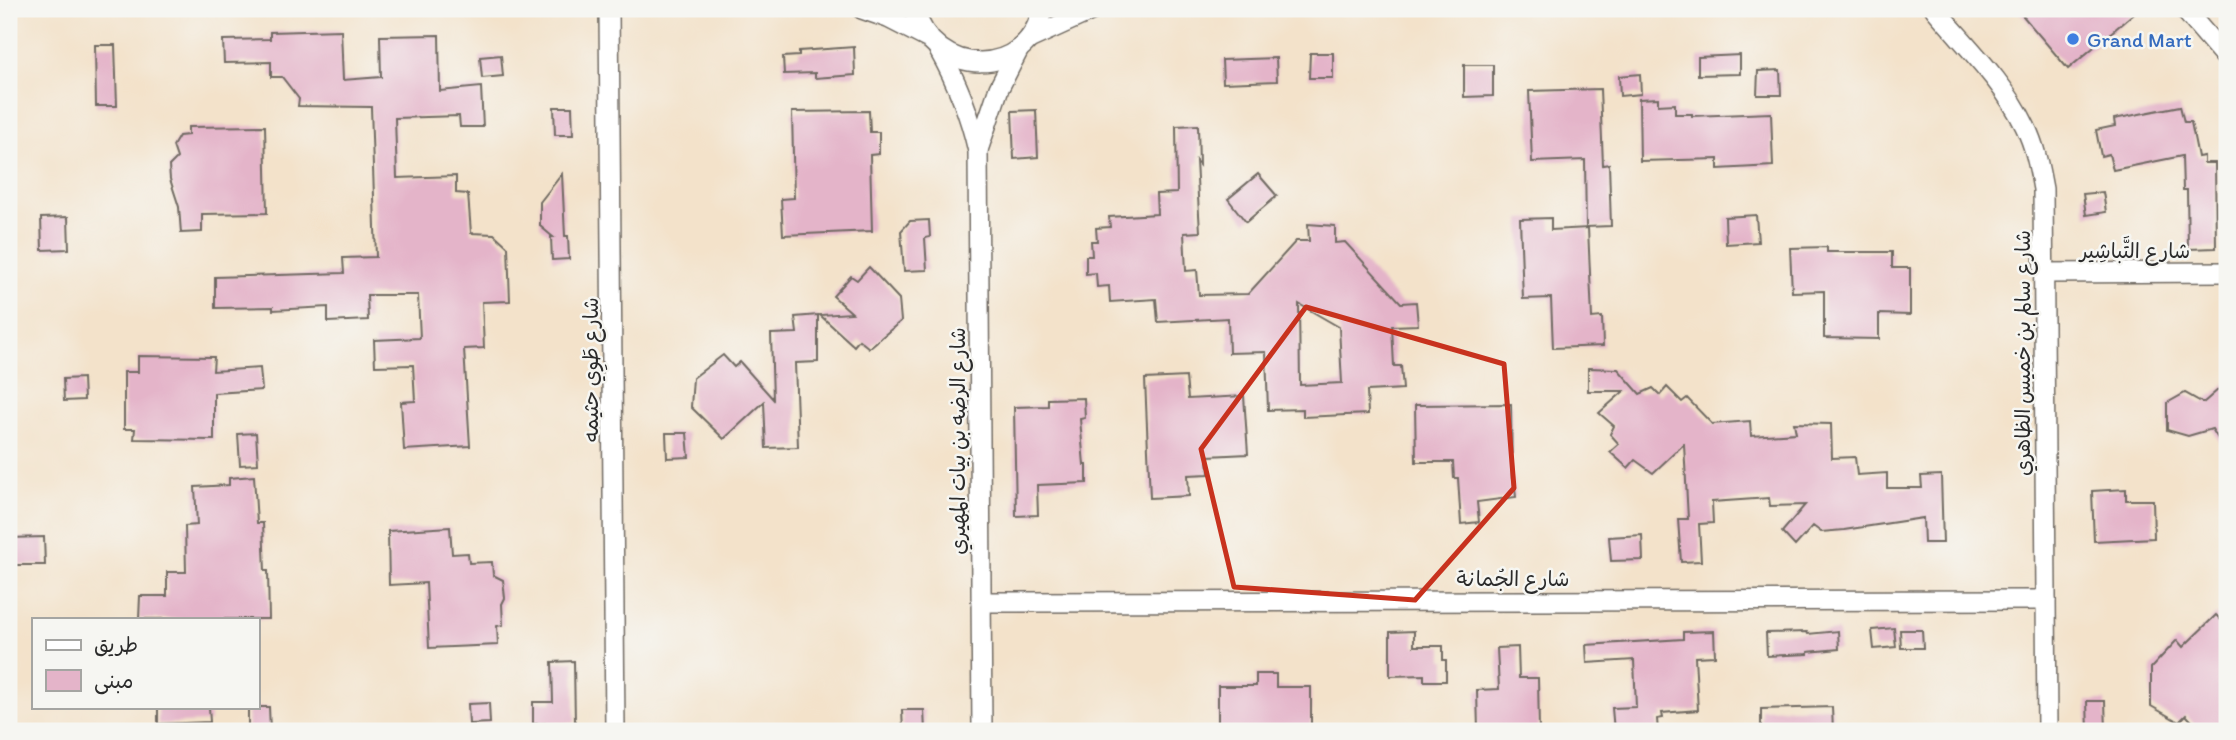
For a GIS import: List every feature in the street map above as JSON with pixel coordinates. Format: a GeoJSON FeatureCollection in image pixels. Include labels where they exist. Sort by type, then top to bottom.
{"type":"FeatureCollection","features":[{"type":"Feature","properties":{"kind":"street","name":"شارع طَوِي حثيمه"},"geometry":{"type":"LineString","coordinates":[[609,9],[615,731]]}},
{"type":"Feature","properties":{"kind":"street"},"geometry":{"type":"LineString","coordinates":[[862,9],[888,18],[955,58],[971,62],[988,62],[1004,57],[1024,44],[1095,9]]}},
{"type":"Feature","properties":{"kind":"street","name":"شارع الرضه بن بيات المهيري"},"geometry":{"type":"LineString","coordinates":[[914,9],[918,23],[950,69],[967,109],[978,151],[982,731]]}},
{"type":"Feature","properties":{"kind":"street","name":"شارع الرضه بن بيات المهيري"},"geometry":{"type":"LineString","coordinates":[[978,151],[995,98],[1036,27],[1042,9]]}},
{"type":"Feature","properties":{"kind":"street","name":"شارع سالم بن خميس الظاهري"},"geometry":{"type":"LineString","coordinates":[[1935,9],[2001,86],[2026,127],[2043,189],[2047,731]]}},
{"type":"Feature","properties":{"kind":"street"},"geometry":{"type":"LineString","coordinates":[[2184,9],[2227,59]]}},
{"type":"Feature","properties":{"kind":"street","name":"شارع التَّباشِير"},"geometry":{"type":"LineString","coordinates":[[2044,273],[2227,272]]}},
{"type":"Feature","properties":{"kind":"street","name":"شارع الجُمانة"},"geometry":{"type":"LineString","coordinates":[[981,601],[2046,600]]}},
{"type":"Feature","properties":{"kind":"highlighted area"},"geometry":{"type":"Polygon","coordinates":[[[1306,307],[1504,364],[1514,488],[1415,600],[1234,587],[1201,449],[1306,307]]]}},
{"type":"Feature","properties":{"kind":"building","name":"Grand Mart"},"geometry":{"type":"Polygon","coordinates":[[[2017,9],[2139,9],[2068,69],[2017,9]]]}},
{"type":"Feature","properties":{"kind":"building"},"geometry":{"type":"Polygon","coordinates":[[[341,30],[343,80],[381,77],[380,36],[439,35],[440,91],[481,87],[483,127],[460,127],[459,116],[395,118],[397,178],[456,176],[456,193],[468,194],[471,233],[494,234],[508,247],[510,301],[482,302],[484,348],[464,349],[470,446],[404,450],[401,402],[415,401],[413,365],[375,366],[374,340],[420,338],[418,295],[367,295],[368,320],[328,322],[328,307],[273,310],[273,307],[215,308],[215,277],[344,273],[343,258],[376,257],[371,107],[298,106],[299,99],[282,77],[271,77],[271,62],[224,63],[223,40],[270,39],[270,32],[341,30]]]}},
{"type":"Feature","properties":{"kind":"building"},"geometry":{"type":"Polygon","coordinates":[[[95,45],[115,45],[117,106],[96,106],[95,45]]]}},
{"type":"Feature","properties":{"kind":"building"},"geometry":{"type":"Polygon","coordinates":[[[854,47],[855,75],[815,78],[815,73],[784,74],[783,57],[799,56],[799,51],[854,47]]]}},
{"type":"Feature","properties":{"kind":"building"},"geometry":{"type":"Polygon","coordinates":[[[1310,53],[1333,53],[1333,78],[1309,78],[1310,53]]]}},
{"type":"Feature","properties":{"kind":"building"},"geometry":{"type":"Polygon","coordinates":[[[501,55],[503,76],[482,78],[480,57],[501,55]]]}},
{"type":"Feature","properties":{"kind":"building"},"geometry":{"type":"Polygon","coordinates":[[[1740,55],[1740,74],[1698,75],[1698,57],[1740,55]]]}},
{"type":"Feature","properties":{"kind":"building"},"geometry":{"type":"Polygon","coordinates":[[[1276,58],[1277,81],[1223,83],[1222,60],[1276,58]]]}},
{"type":"Feature","properties":{"kind":"building"},"geometry":{"type":"Polygon","coordinates":[[[1464,65],[1493,65],[1493,96],[1464,97],[1464,65]]]}},
{"type":"Feature","properties":{"kind":"building"},"geometry":{"type":"Polygon","coordinates":[[[1780,70],[1781,95],[1757,95],[1758,71],[1780,70]]]}},
{"type":"Feature","properties":{"kind":"building"},"geometry":{"type":"Polygon","coordinates":[[[1640,74],[1641,94],[1620,96],[1619,76],[1640,74]]]}},
{"type":"Feature","properties":{"kind":"building"},"geometry":{"type":"Polygon","coordinates":[[[1600,89],[1603,165],[1609,164],[1611,226],[1586,227],[1585,160],[1532,162],[1529,91],[1600,89]]]}},
{"type":"Feature","properties":{"kind":"building"},"geometry":{"type":"Polygon","coordinates":[[[1658,98],[1658,105],[1675,104],[1675,114],[1692,116],[1771,113],[1773,166],[1718,169],[1718,159],[1640,161],[1639,99],[1658,98]]]}},
{"type":"Feature","properties":{"kind":"building"},"geometry":{"type":"Polygon","coordinates":[[[2180,106],[2184,122],[2191,122],[2198,157],[2204,156],[2204,163],[2215,163],[2216,248],[2188,249],[2187,190],[2183,190],[2182,156],[2113,170],[2109,154],[2101,156],[2096,130],[2115,126],[2114,119],[2180,106]]]}},
{"type":"Feature","properties":{"kind":"building"},"geometry":{"type":"Polygon","coordinates":[[[554,107],[572,107],[573,135],[555,135],[554,107]]]}},
{"type":"Feature","properties":{"kind":"building"},"geometry":{"type":"Polygon","coordinates":[[[1036,110],[1038,157],[1014,159],[1012,111],[1036,110]]]}},
{"type":"Feature","properties":{"kind":"building"},"geometry":{"type":"Polygon","coordinates":[[[869,111],[870,132],[879,132],[879,154],[870,155],[872,231],[783,235],[781,199],[794,198],[792,112],[869,111]]]}},
{"type":"Feature","properties":{"kind":"building"},"geometry":{"type":"Polygon","coordinates":[[[1198,125],[1199,165],[1196,161],[1200,232],[1184,233],[1186,271],[1197,270],[1199,295],[1248,294],[1296,241],[1309,241],[1308,224],[1335,226],[1335,243],[1345,242],[1401,303],[1416,302],[1418,325],[1392,326],[1394,366],[1401,366],[1403,389],[1367,391],[1368,414],[1303,417],[1303,409],[1268,410],[1266,352],[1229,353],[1228,318],[1158,322],[1156,299],[1110,302],[1109,286],[1097,287],[1096,273],[1086,274],[1086,256],[1092,256],[1091,241],[1097,241],[1096,228],[1110,227],[1109,217],[1157,214],[1156,194],[1177,193],[1176,126],[1198,125]],[[1299,304],[1300,385],[1342,383],[1339,327],[1299,304]]]}},
{"type":"Feature","properties":{"kind":"building"},"geometry":{"type":"Polygon","coordinates":[[[265,126],[267,213],[202,214],[202,232],[181,233],[179,207],[170,179],[169,166],[177,158],[173,146],[179,136],[188,135],[188,127],[265,126]]]}},
{"type":"Feature","properties":{"kind":"building"},"geometry":{"type":"Polygon","coordinates":[[[562,174],[569,259],[552,260],[553,237],[540,226],[540,202],[562,174]]]}},
{"type":"Feature","properties":{"kind":"building"},"geometry":{"type":"Polygon","coordinates":[[[1258,174],[1277,196],[1246,222],[1228,199],[1258,174]]]}},
{"type":"Feature","properties":{"kind":"building"},"geometry":{"type":"Polygon","coordinates":[[[2103,192],[2106,212],[2086,215],[2083,194],[2103,192]]]}},
{"type":"Feature","properties":{"kind":"building"},"geometry":{"type":"Polygon","coordinates":[[[1756,215],[1758,242],[1726,244],[1725,217],[1756,215]]]}},
{"type":"Feature","properties":{"kind":"building"},"geometry":{"type":"Polygon","coordinates":[[[68,217],[69,249],[42,250],[41,218],[68,217]]]}},
{"type":"Feature","properties":{"kind":"building"},"geometry":{"type":"Polygon","coordinates":[[[1551,218],[1551,230],[1588,228],[1592,318],[1602,317],[1603,346],[1553,348],[1551,298],[1523,299],[1520,219],[1551,218]]]}},
{"type":"Feature","properties":{"kind":"building"},"geometry":{"type":"Polygon","coordinates":[[[929,220],[930,237],[925,238],[927,270],[904,271],[901,231],[910,221],[929,220]]]}},
{"type":"Feature","properties":{"kind":"building"},"geometry":{"type":"Polygon","coordinates":[[[1827,247],[1827,252],[1892,252],[1892,268],[1910,268],[1910,315],[1879,314],[1879,339],[1824,338],[1824,291],[1792,292],[1790,248],[1827,247]]]}},
{"type":"Feature","properties":{"kind":"building"},"geometry":{"type":"Polygon","coordinates":[[[869,267],[899,299],[901,321],[869,348],[859,340],[854,346],[820,315],[852,313],[833,296],[851,276],[857,280],[869,267]]]}},
{"type":"Feature","properties":{"kind":"building"},"geometry":{"type":"Polygon","coordinates":[[[818,315],[818,362],[795,363],[798,447],[766,448],[764,402],[724,439],[691,407],[693,378],[723,355],[734,367],[740,362],[773,399],[771,334],[797,333],[795,317],[818,315]]]}},
{"type":"Feature","properties":{"kind":"building"},"geometry":{"type":"Polygon","coordinates":[[[138,356],[214,357],[213,371],[260,368],[262,390],[214,393],[214,440],[134,439],[135,429],[124,429],[124,372],[138,372],[138,356]]]}},
{"type":"Feature","properties":{"kind":"building"},"geometry":{"type":"Polygon","coordinates":[[[1588,368],[1618,369],[1640,394],[1653,388],[1660,395],[1667,387],[1682,402],[1687,398],[1712,424],[1750,421],[1751,436],[1796,433],[1794,423],[1831,424],[1832,458],[1855,457],[1857,475],[1887,473],[1887,488],[1922,488],[1921,476],[1941,475],[1943,543],[1924,543],[1923,518],[1821,532],[1813,526],[1795,546],[1782,532],[1805,505],[1770,506],[1769,498],[1712,502],[1713,523],[1699,524],[1701,561],[1681,562],[1678,519],[1688,519],[1684,444],[1653,473],[1635,460],[1628,468],[1610,452],[1619,444],[1610,434],[1614,426],[1599,413],[1624,391],[1588,391],[1588,368]]]}},
{"type":"Feature","properties":{"kind":"building"},"geometry":{"type":"Polygon","coordinates":[[[1186,377],[1188,399],[1244,396],[1248,454],[1208,456],[1209,474],[1188,475],[1189,496],[1150,498],[1145,379],[1186,377]]]}},
{"type":"Feature","properties":{"kind":"building"},"geometry":{"type":"Polygon","coordinates":[[[83,378],[84,400],[64,401],[63,379],[83,378]]]}},
{"type":"Feature","properties":{"kind":"building"},"geometry":{"type":"Polygon","coordinates":[[[2227,382],[2227,453],[2212,429],[2188,436],[2167,430],[2167,403],[2185,393],[2203,403],[2227,382]]]}},
{"type":"Feature","properties":{"kind":"building"},"geometry":{"type":"Polygon","coordinates":[[[1084,398],[1085,418],[1080,419],[1087,483],[1037,485],[1038,515],[1016,516],[1014,407],[1048,406],[1048,399],[1084,398]]]}},
{"type":"Feature","properties":{"kind":"building"},"geometry":{"type":"Polygon","coordinates":[[[1511,404],[1512,478],[1516,497],[1477,502],[1479,522],[1461,524],[1458,478],[1454,478],[1453,462],[1416,462],[1415,405],[1511,404]]]}},
{"type":"Feature","properties":{"kind":"building"},"geometry":{"type":"Polygon","coordinates":[[[256,433],[258,464],[240,465],[238,434],[256,433]]]}},
{"type":"Feature","properties":{"kind":"building"},"geometry":{"type":"Polygon","coordinates":[[[666,433],[687,433],[689,457],[667,458],[666,433]]]}},
{"type":"Feature","properties":{"kind":"building"},"geometry":{"type":"Polygon","coordinates":[[[254,476],[257,523],[263,523],[269,619],[139,618],[140,596],[167,596],[167,572],[186,572],[185,526],[197,525],[195,487],[229,485],[229,478],[254,476]]]}},
{"type":"Feature","properties":{"kind":"building"},"geometry":{"type":"Polygon","coordinates":[[[2126,489],[2126,500],[2153,500],[2154,538],[2094,541],[2092,491],[2126,489]]]}},
{"type":"Feature","properties":{"kind":"building"},"geometry":{"type":"Polygon","coordinates":[[[450,527],[452,554],[468,553],[469,563],[492,562],[493,575],[503,580],[503,625],[497,626],[498,645],[429,648],[426,583],[389,585],[388,531],[450,527]]]}},
{"type":"Feature","properties":{"kind":"building"},"geometry":{"type":"Polygon","coordinates":[[[1642,535],[1643,560],[1611,561],[1609,537],[1642,535]]]}},
{"type":"Feature","properties":{"kind":"building"},"geometry":{"type":"Polygon","coordinates":[[[44,537],[45,565],[9,565],[9,538],[44,537]]]}},
{"type":"Feature","properties":{"kind":"building"},"geometry":{"type":"Polygon","coordinates":[[[2216,615],[2227,626],[2227,725],[2221,731],[2201,731],[2186,715],[2179,722],[2151,706],[2151,668],[2177,640],[2183,647],[2216,615]]]}},
{"type":"Feature","properties":{"kind":"building"},"geometry":{"type":"Polygon","coordinates":[[[1894,628],[1896,647],[1874,649],[1872,630],[1894,628]]]}},
{"type":"Feature","properties":{"kind":"building"},"geometry":{"type":"Polygon","coordinates":[[[1900,630],[1922,630],[1923,648],[1901,648],[1900,630]]]}},
{"type":"Feature","properties":{"kind":"building"},"geometry":{"type":"Polygon","coordinates":[[[1414,631],[1414,646],[1443,646],[1446,681],[1424,681],[1424,675],[1390,676],[1390,632],[1414,631]]]}},
{"type":"Feature","properties":{"kind":"building"},"geometry":{"type":"Polygon","coordinates":[[[1714,631],[1715,656],[1695,657],[1698,710],[1662,713],[1663,718],[1657,719],[1658,731],[1614,731],[1612,708],[1636,707],[1634,660],[1587,663],[1586,645],[1683,639],[1683,632],[1714,631]]]}},
{"type":"Feature","properties":{"kind":"building"},"geometry":{"type":"Polygon","coordinates":[[[1838,631],[1839,649],[1767,656],[1766,633],[1808,634],[1838,631]]]}},
{"type":"Feature","properties":{"kind":"building"},"geometry":{"type":"Polygon","coordinates":[[[1518,647],[1519,678],[1538,678],[1539,731],[1478,731],[1477,690],[1499,689],[1497,648],[1518,647]]]}},
{"type":"Feature","properties":{"kind":"building"},"geometry":{"type":"Polygon","coordinates":[[[574,661],[575,723],[533,724],[533,702],[553,702],[552,662],[574,661]]]}},
{"type":"Feature","properties":{"kind":"building"},"geometry":{"type":"Polygon","coordinates":[[[1256,674],[1276,674],[1276,687],[1311,687],[1311,731],[1218,731],[1218,686],[1256,686],[1256,674]]]}},
{"type":"Feature","properties":{"kind":"building"},"geometry":{"type":"Polygon","coordinates":[[[2087,701],[2105,701],[2106,731],[2088,731],[2087,701]]]}},
{"type":"Feature","properties":{"kind":"building"},"geometry":{"type":"Polygon","coordinates":[[[489,703],[490,723],[469,724],[468,704],[489,703]]]}},
{"type":"Feature","properties":{"kind":"building"},"geometry":{"type":"Polygon","coordinates":[[[269,707],[270,730],[248,730],[248,708],[269,707]]]}},
{"type":"Feature","properties":{"kind":"building"},"geometry":{"type":"Polygon","coordinates":[[[1832,707],[1833,731],[1761,731],[1761,709],[1832,707]]]}},
{"type":"Feature","properties":{"kind":"building"},"geometry":{"type":"Polygon","coordinates":[[[158,708],[209,708],[210,722],[158,724],[158,708]]]}},
{"type":"Feature","properties":{"kind":"building"},"geometry":{"type":"Polygon","coordinates":[[[902,710],[924,710],[925,731],[903,731],[902,710]]]}},
{"type":"Feature","properties":{"kind":"place","name":"Grand Mart"},"geometry":{"type":"Point","coordinates":[2073,39]}}]}
